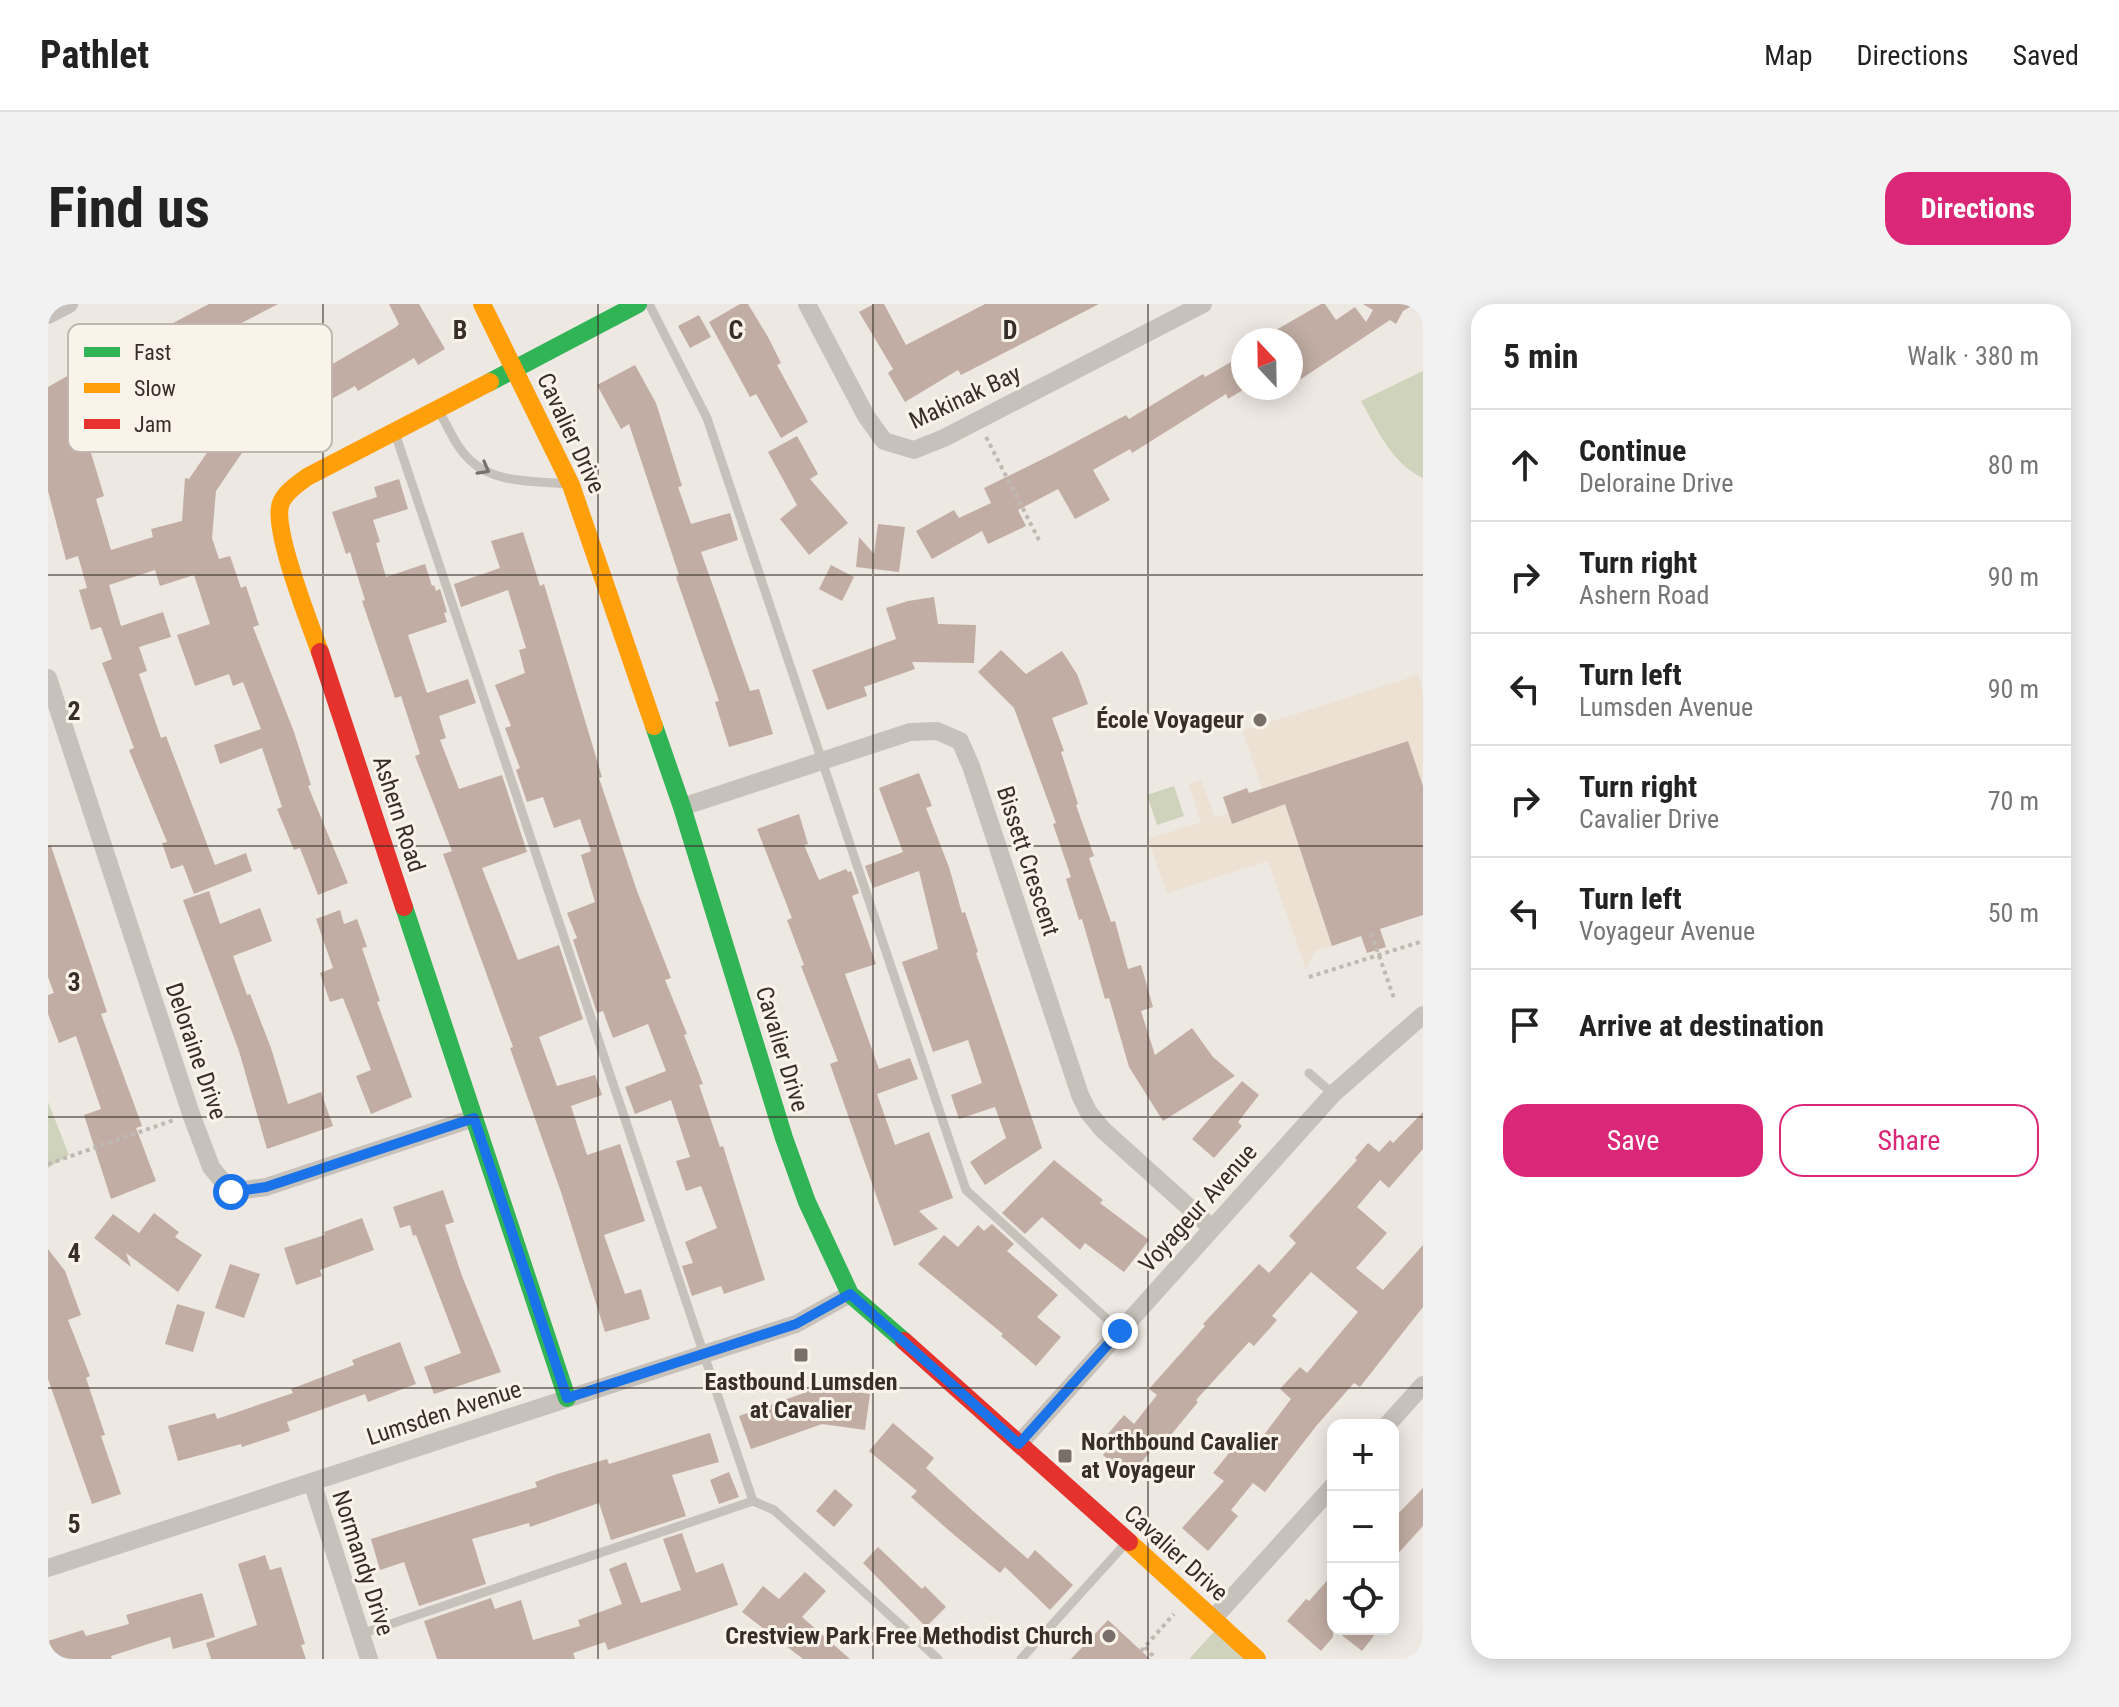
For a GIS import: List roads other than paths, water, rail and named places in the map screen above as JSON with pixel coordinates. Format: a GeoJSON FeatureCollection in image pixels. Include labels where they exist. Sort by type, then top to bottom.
{"type":"FeatureCollection","features":[{"type":"Feature","properties":{"kind":"street"},"geometry":{"type":"LineString","coordinates":[[48,315],[69,304]]}},
{"type":"Feature","properties":{"kind":"street","name":"Cavalier Drive"},"geometry":{"type":"LineString","coordinates":[[482,304],[571,485],[682,807],[784,1138],[807,1202],[850,1294],[1257,1659]]}},
{"type":"Feature","properties":{"kind":"street","name":"Ashern Road"},"geometry":{"type":"LineString","coordinates":[[567,1398],[287,553],[277,512],[285,493],[307,477],[638,304]]}},
{"type":"Feature","properties":{"kind":"street","name":"Makinak Bay"},"geometry":{"type":"LineString","coordinates":[[807,304],[866,416],[884,441],[914,450],[977,421],[1203,304]]}},
{"type":"Feature","properties":{"kind":"street","name":"Deloraine Drive"},"geometry":{"type":"LineString","coordinates":[[48,678],[191,1114],[211,1167],[231,1192],[266,1187],[474,1118]]}},
{"type":"Feature","properties":{"kind":"street","name":"Bissett Crescent"},"geometry":{"type":"LineString","coordinates":[[682,807],[910,732],[937,731],[960,741],[1080,1095],[1089,1113],[1103,1130],[1212,1228]]}},
{"type":"Feature","properties":{"kind":"street","name":"Voyageur Avenue"},"geometry":{"type":"LineString","coordinates":[[1019,1444],[1333,1094],[1423,1015]]}},
{"type":"Feature","properties":{"kind":"street","name":"Lumsden Avenue"},"geometry":{"type":"LineString","coordinates":[[49,1564],[796,1324],[850,1294]]}},
{"type":"Feature","properties":{"kind":"street"},"geometry":{"type":"LineString","coordinates":[[1392,1419],[1423,1385]]}},
{"type":"Feature","properties":{"kind":"street","name":"Normandy Drive"},"geometry":{"type":"LineString","coordinates":[[312,1482],[369,1659]]}},
{"type":"Feature","properties":{"kind":"street"},"geometry":{"type":"LineString","coordinates":[[1213,1619],[1328,1491]]}},
{"type":"Feature","properties":{"kind":"lane"},"geometry":{"type":"LineString","coordinates":[[649,304],[707,418],[966,1190],[1120,1331]]}},
{"type":"Feature","properties":{"kind":"lane"},"geometry":{"type":"LineString","coordinates":[[438,408],[455,440],[471,461],[492,474],[571,485]]}},
{"type":"Feature","properties":{"kind":"lane"},"geometry":{"type":"LineString","coordinates":[[394,429],[753,1501]]}},
{"type":"Feature","properties":{"kind":"lane"},"geometry":{"type":"LineString","coordinates":[[1309,1073],[1333,1094]]}},
{"type":"Feature","properties":{"kind":"lane"},"geometry":{"type":"LineString","coordinates":[[361,1634],[753,1501],[774,1510],[938,1659]]}},
{"type":"Feature","properties":{"kind":"lane"},"geometry":{"type":"LineString","coordinates":[[1021,1659],[1128,1542]]}},
{"type":"Feature","properties":{"kind":"place","name":"École Voyageur"},"geometry":{"type":"Point","coordinates":[1260,720]}},
{"type":"Feature","properties":{"kind":"place","name":"Eastbound Lumsden at Cavalier"},"geometry":{"type":"Point","coordinates":[801,1355]}},
{"type":"Feature","properties":{"kind":"place","name":"Northbound Cavalier at Voyageur"},"geometry":{"type":"Point","coordinates":[1065,1456]}},
{"type":"Feature","properties":{"kind":"place","name":"Crestview Park Free Methodist Church"},"geometry":{"type":"Point","coordinates":[1109,1636]}}]}
